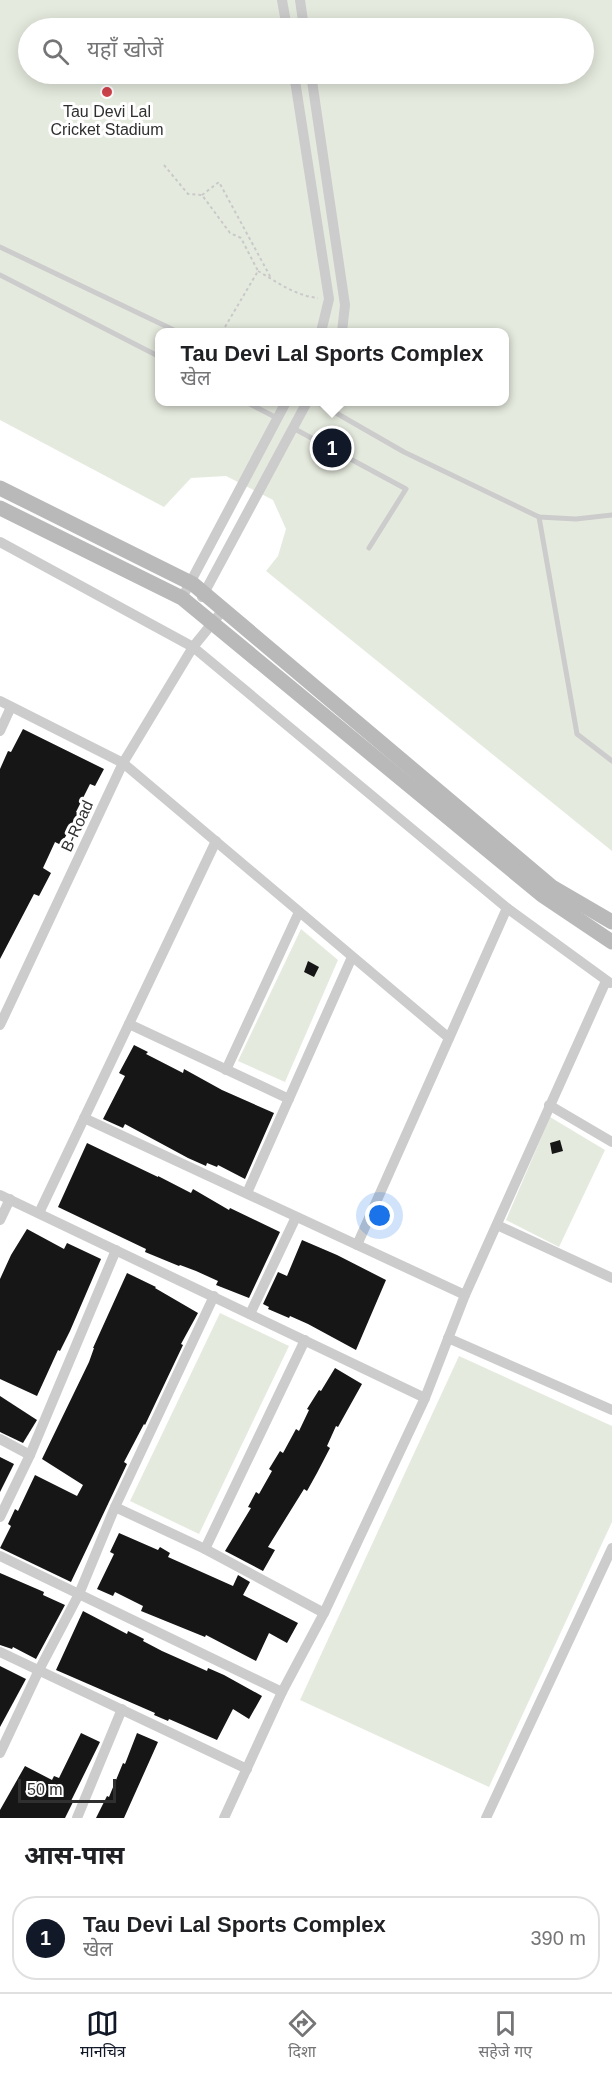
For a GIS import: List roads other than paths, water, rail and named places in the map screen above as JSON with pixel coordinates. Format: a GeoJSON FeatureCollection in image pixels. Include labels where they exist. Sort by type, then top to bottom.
{"type":"FeatureCollection","features":[{"type":"Feature","properties":{"kind":"street"},"geometry":{"type":"LineString","coordinates":[[282,0],[285,18]]}},
{"type":"Feature","properties":{"kind":"street"},"geometry":{"type":"LineString","coordinates":[[300,0],[303,18]]}},
{"type":"Feature","properties":{"kind":"street"},"geometry":{"type":"LineString","coordinates":[[296,84],[329,299],[322,328]]}},
{"type":"Feature","properties":{"kind":"street"},"geometry":{"type":"LineString","coordinates":[[312,84],[345,306],[343,328]]}},
{"type":"Feature","properties":{"kind":"street"},"geometry":{"type":"LineString","coordinates":[[182,598],[284,406]]}},
{"type":"Feature","properties":{"kind":"street"},"geometry":{"type":"LineString","coordinates":[[195,609],[305,406]]}},
{"type":"Feature","properties":{"kind":"street"},"geometry":{"type":"LineString","coordinates":[[277,418],[293,428]]}},
{"type":"Feature","properties":{"kind":"street"},"geometry":{"type":"LineString","coordinates":[[0,488],[190,583],[552,887],[612,922]]}},
{"type":"Feature","properties":{"kind":"street"},"geometry":{"type":"LineString","coordinates":[[0,508],[182,598],[542,895],[612,942]]}},
{"type":"Feature","properties":{"kind":"street"},"geometry":{"type":"LineString","coordinates":[[0,542],[193,647],[507,908],[609,983],[549,1106],[465,1294],[425,1398],[324,1613],[282,1692],[224,1818]]}},
{"type":"Feature","properties":{"kind":"street","name":"B-Road"},"geometry":{"type":"LineString","coordinates":[[0,1025],[123,763],[193,647],[224,610]]}},
{"type":"Feature","properties":{"kind":"street"},"geometry":{"type":"LineString","coordinates":[[0,701],[123,763],[449,1038]]}},
{"type":"Feature","properties":{"kind":"street"},"geometry":{"type":"LineString","coordinates":[[0,731],[11,707]]}},
{"type":"Feature","properties":{"kind":"street"},"geometry":{"type":"LineString","coordinates":[[39,1213],[216,841]]}},
{"type":"Feature","properties":{"kind":"street"},"geometry":{"type":"LineString","coordinates":[[357,1245],[507,908]]}},
{"type":"Feature","properties":{"kind":"street"},"geometry":{"type":"LineString","coordinates":[[226,1070],[299,912]]}},
{"type":"Feature","properties":{"kind":"street"},"geometry":{"type":"LineString","coordinates":[[247,1193],[352,957]]}},
{"type":"Feature","properties":{"kind":"street"},"geometry":{"type":"LineString","coordinates":[[129,1024],[289,1099]]}},
{"type":"Feature","properties":{"kind":"street"},"geometry":{"type":"LineString","coordinates":[[549,1106],[612,1142]]}},
{"type":"Feature","properties":{"kind":"street"},"geometry":{"type":"LineString","coordinates":[[84,1118],[465,1294]]}},
{"type":"Feature","properties":{"kind":"street"},"geometry":{"type":"LineString","coordinates":[[0,1220],[5,1197],[425,1398]]}},
{"type":"Feature","properties":{"kind":"street"},"geometry":{"type":"LineString","coordinates":[[250,1314],[297,1216]]}},
{"type":"Feature","properties":{"kind":"street"},"geometry":{"type":"LineString","coordinates":[[497,1225],[612,1278]]}},
{"type":"Feature","properties":{"kind":"street"},"geometry":{"type":"LineString","coordinates":[[0,1517],[30,1455],[116,1250]]}},
{"type":"Feature","properties":{"kind":"street"},"geometry":{"type":"LineString","coordinates":[[0,1753],[39,1670],[79,1594],[115,1507],[214,1296]]}},
{"type":"Feature","properties":{"kind":"street"},"geometry":{"type":"LineString","coordinates":[[448,1338],[612,1410]]}},
{"type":"Feature","properties":{"kind":"street"},"geometry":{"type":"LineString","coordinates":[[205,1549],[305,1340]]}},
{"type":"Feature","properties":{"kind":"street"},"geometry":{"type":"LineString","coordinates":[[0,1439],[30,1455]]}},
{"type":"Feature","properties":{"kind":"street"},"geometry":{"type":"LineString","coordinates":[[115,1507],[205,1549],[324,1613]]}},
{"type":"Feature","properties":{"kind":"street"},"geometry":{"type":"LineString","coordinates":[[486,1818],[612,1548]]}},
{"type":"Feature","properties":{"kind":"street"},"geometry":{"type":"LineString","coordinates":[[0,1556],[282,1692]]}},
{"type":"Feature","properties":{"kind":"street"},"geometry":{"type":"LineString","coordinates":[[0,1652],[247,1769]]}},
{"type":"Feature","properties":{"kind":"street"},"geometry":{"type":"LineString","coordinates":[[77,1818],[122,1709]]}},
{"type":"Feature","properties":{"kind":"lane"},"geometry":{"type":"LineString","coordinates":[[0,247],[168,328]]}},
{"type":"Feature","properties":{"kind":"lane"},"geometry":{"type":"LineString","coordinates":[[0,275],[155,355]]}},
{"type":"Feature","properties":{"kind":"lane"},"geometry":{"type":"LineString","coordinates":[[254,406],[277,418]]}},
{"type":"Feature","properties":{"kind":"lane"},"geometry":{"type":"LineString","coordinates":[[324,406],[404,452],[539,517],[576,519],[612,515]]}},
{"type":"Feature","properties":{"kind":"lane"},"geometry":{"type":"LineString","coordinates":[[293,428],[406,489],[369,548]]}},
{"type":"Feature","properties":{"kind":"lane"},"geometry":{"type":"LineString","coordinates":[[539,517],[577,734],[612,761]]}},
{"type":"Feature","properties":{"kind":"place","name":"Tau Devi Lal Cricket Stadium"},"geometry":{"type":"Point","coordinates":[107,92]}},
{"type":"Feature","properties":{"kind":"place","name":"Tau Devi Lal Sports Complex"},"geometry":{"type":"Point","coordinates":[332,448]}}]}
